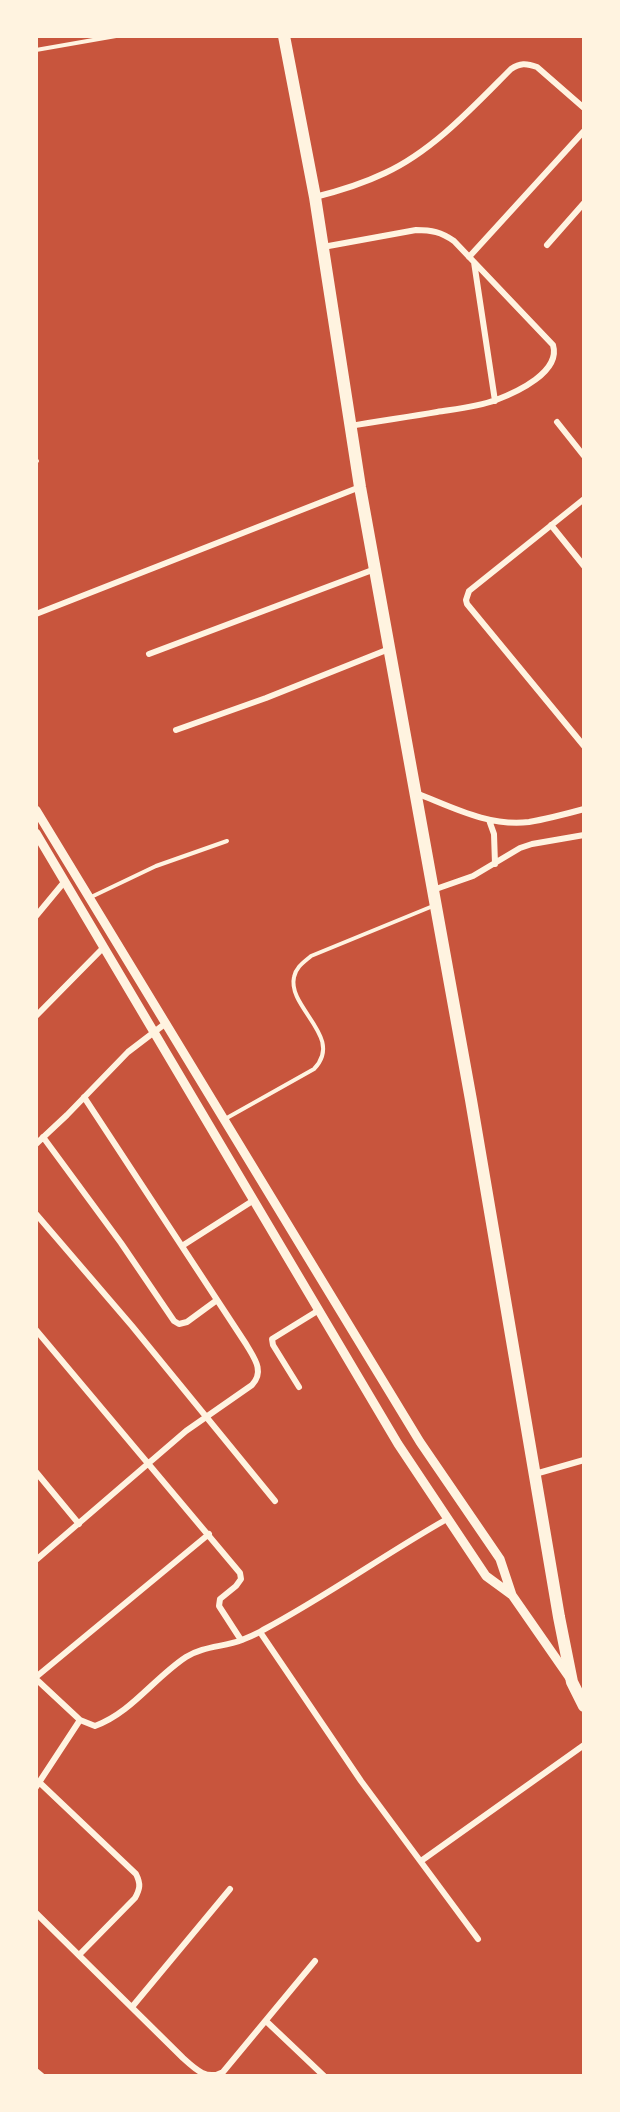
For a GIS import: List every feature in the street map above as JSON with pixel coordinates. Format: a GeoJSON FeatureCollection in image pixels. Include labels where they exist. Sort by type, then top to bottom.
{"type":"FeatureCollection","features":[{"type":"Feature","properties":{"kind":"main road"},"geometry":{"type":"LineString","coordinates":[[284,36],[315,197],[360,487],[471,1100],[572,1682],[584,1706]]}},
{"type":"Feature","properties":{"kind":"street"},"geometry":{"type":"LineString","coordinates":[[315,197],[350,188],[388,172],[416,154],[467,114],[510,69],[519,64],[537,67],[584,108]]}},
{"type":"Feature","properties":{"kind":"street"},"geometry":{"type":"LineString","coordinates":[[472,260],[584,131]]}},
{"type":"Feature","properties":{"kind":"street"},"geometry":{"type":"LineString","coordinates":[[547,246],[584,203]]}},
{"type":"Feature","properties":{"kind":"street"},"geometry":{"type":"LineString","coordinates":[[323,248],[416,230],[432,230],[444,234],[454,241],[553,345],[555,353],[552,364],[546,371],[524,387],[495,401],[350,426]]}},
{"type":"Feature","properties":{"kind":"street"},"geometry":{"type":"LineString","coordinates":[[472,260],[495,401]]}},
{"type":"Feature","properties":{"kind":"street"},"geometry":{"type":"LineString","coordinates":[[557,422],[584,456]]}},
{"type":"Feature","properties":{"kind":"street"},"geometry":{"type":"LineString","coordinates":[[36,615],[360,487]]}},
{"type":"Feature","properties":{"kind":"street"},"geometry":{"type":"LineString","coordinates":[[584,499],[469,591],[466,600],[584,746]]}},
{"type":"Feature","properties":{"kind":"street"},"geometry":{"type":"LineString","coordinates":[[551,525],[584,566]]}},
{"type":"Feature","properties":{"kind":"street"},"geometry":{"type":"LineString","coordinates":[[149,654],[375,568]]}},
{"type":"Feature","properties":{"kind":"street"},"geometry":{"type":"LineString","coordinates":[[176,730],[267,698],[389,650]]}},
{"type":"Feature","properties":{"kind":"street"},"geometry":{"type":"LineString","coordinates":[[415,793],[489,820],[528,822],[584,809]]}},
{"type":"Feature","properties":{"kind":"street"},"geometry":{"type":"LineString","coordinates":[[36,810],[420,1442],[500,1559],[512,1595],[572,1682]]}},
{"type":"Feature","properties":{"kind":"street"},"geometry":{"type":"LineString","coordinates":[[489,820],[494,834],[495,864]]}},
{"type":"Feature","properties":{"kind":"street"},"geometry":{"type":"LineString","coordinates":[[36,833],[398,1444],[486,1576],[512,1595]]}},
{"type":"Feature","properties":{"kind":"street"},"geometry":{"type":"LineString","coordinates":[[433,890],[474,876],[520,848],[584,835]]}},
{"type":"Feature","properties":{"kind":"street"},"geometry":{"type":"LineString","coordinates":[[36,916],[65,881]]}},
{"type":"Feature","properties":{"kind":"street"},"geometry":{"type":"LineString","coordinates":[[36,1016],[104,947]]}},
{"type":"Feature","properties":{"kind":"street"},"geometry":{"type":"LineString","coordinates":[[36,1144],[128,1052],[166,1023]]}},
{"type":"Feature","properties":{"kind":"street"},"geometry":{"type":"LineString","coordinates":[[36,1560],[177,1439],[252,1384],[258,1378],[259,1372],[258,1365],[217,1300],[84,1097]]}},
{"type":"Feature","properties":{"kind":"street"},"geometry":{"type":"LineString","coordinates":[[43,1137],[121,1243],[174,1321],[183,1324],[217,1300]]}},
{"type":"Feature","properties":{"kind":"street"},"geometry":{"type":"LineString","coordinates":[[182,1246],[254,1200]]}},
{"type":"Feature","properties":{"kind":"street"},"geometry":{"type":"LineString","coordinates":[[36,1214],[275,1501]]}},
{"type":"Feature","properties":{"kind":"street"},"geometry":{"type":"LineString","coordinates":[[299,1387],[273,1345],[272,1339],[319,1310]]}},
{"type":"Feature","properties":{"kind":"street"},"geometry":{"type":"LineString","coordinates":[[36,1330],[240,1573],[241,1579],[220,1599],[219,1606],[241,1640]]}},
{"type":"Feature","properties":{"kind":"street"},"geometry":{"type":"LineString","coordinates":[[535,1475],[584,1460]]}},
{"type":"Feature","properties":{"kind":"street"},"geometry":{"type":"LineString","coordinates":[[36,1472],[79,1524]]}},
{"type":"Feature","properties":{"kind":"street"},"geometry":{"type":"LineString","coordinates":[[209,1534],[36,1678],[80,1720],[95,1726],[104,1723],[122,1712],[185,1657],[206,1648],[241,1640],[260,1632],[326,1595],[401,1545],[447,1519]]}},
{"type":"Feature","properties":{"kind":"street"},"geometry":{"type":"LineString","coordinates":[[260,1632],[362,1781],[478,1939]]}},
{"type":"Feature","properties":{"kind":"street"},"geometry":{"type":"LineString","coordinates":[[79,1955],[135,1898],[140,1890],[140,1882],[136,1874],[38,1784],[80,1720]]}},
{"type":"Feature","properties":{"kind":"street"},"geometry":{"type":"LineString","coordinates":[[421,1861],[584,1745]]}},
{"type":"Feature","properties":{"kind":"street"},"geometry":{"type":"LineString","coordinates":[[132,2007],[230,1889]]}},
{"type":"Feature","properties":{"kind":"street"},"geometry":{"type":"LineString","coordinates":[[36,1913],[192,2067],[208,2076],[217,2076],[223,2072],[315,1961]]}},
{"type":"Feature","properties":{"kind":"street"},"geometry":{"type":"LineString","coordinates":[[266,2021],[324,2076]]}},
{"type":"Feature","properties":{"kind":"street"},"geometry":{"type":"LineString","coordinates":[[36,2071],[42,2076]]}},
{"type":"Feature","properties":{"kind":"lane"},"geometry":{"type":"LineString","coordinates":[[36,50],[116,36]]}},
{"type":"Feature","properties":{"kind":"lane"},"geometry":{"type":"LineString","coordinates":[[90,898],[156,866],[227,841]]}},
{"type":"Feature","properties":{"kind":"lane"},"geometry":{"type":"LineString","coordinates":[[225,1120],[314,1069],[321,1062],[324,1049],[321,1037],[295,991],[294,977],[299,965],[311,956],[436,905]]}}]}
